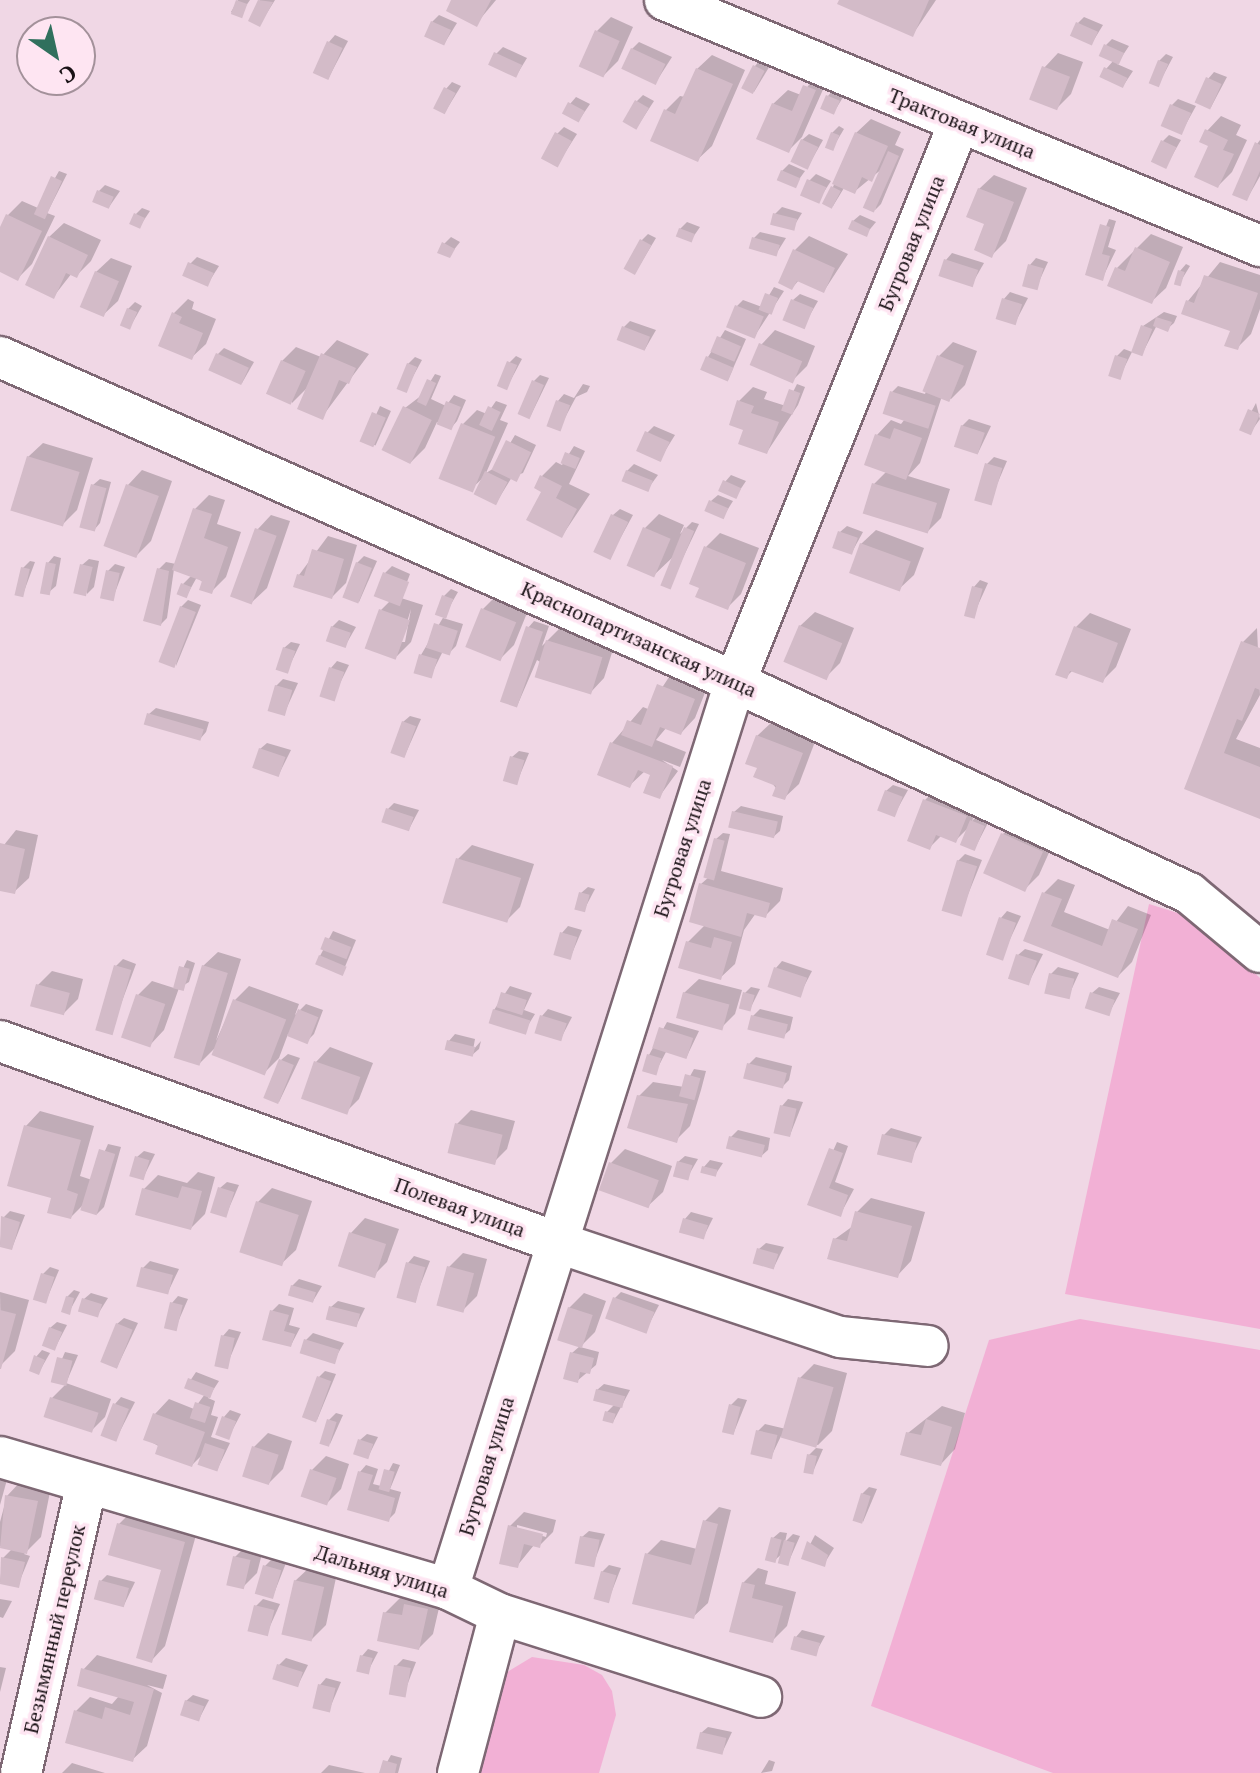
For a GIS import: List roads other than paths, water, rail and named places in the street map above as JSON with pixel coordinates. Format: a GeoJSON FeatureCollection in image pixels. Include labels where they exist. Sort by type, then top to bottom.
{"type":"FeatureCollection","features":[{"type":"Feature","properties":{"kind":"street","name":"Трактовая улица"},"geometry":{"type":"LineString","coordinates":[[665,0],[1260,246]]}},
{"type":"Feature","properties":{"kind":"street","name":"Бугровая улица"},"geometry":{"type":"LineString","coordinates":[[448,1589],[735,682],[959,123]]}},
{"type":"Feature","properties":{"kind":"street","name":"Краснопартизанская улица"},"geometry":{"type":"LineString","coordinates":[[0,357],[735,682],[1189,893],[1260,952]]}},
{"type":"Feature","properties":{"kind":"street","name":"Полевая улица"},"geometry":{"type":"LineString","coordinates":[[0,1041],[556,1242],[840,1337],[928,1346]]}},
{"type":"Feature","properties":{"kind":"street","name":"Дальняя улица"},"geometry":{"type":"LineString","coordinates":[[0,1457],[86,1486],[448,1589],[500,1614],[761,1697]]}},
{"type":"Feature","properties":{"kind":"street","name":"Безымянный переулок"},"geometry":{"type":"LineString","coordinates":[[21,1773],[86,1486]]}},
{"type":"Feature","properties":{"kind":"street"},"geometry":{"type":"LineString","coordinates":[[458,1773],[500,1614]]}}]}
